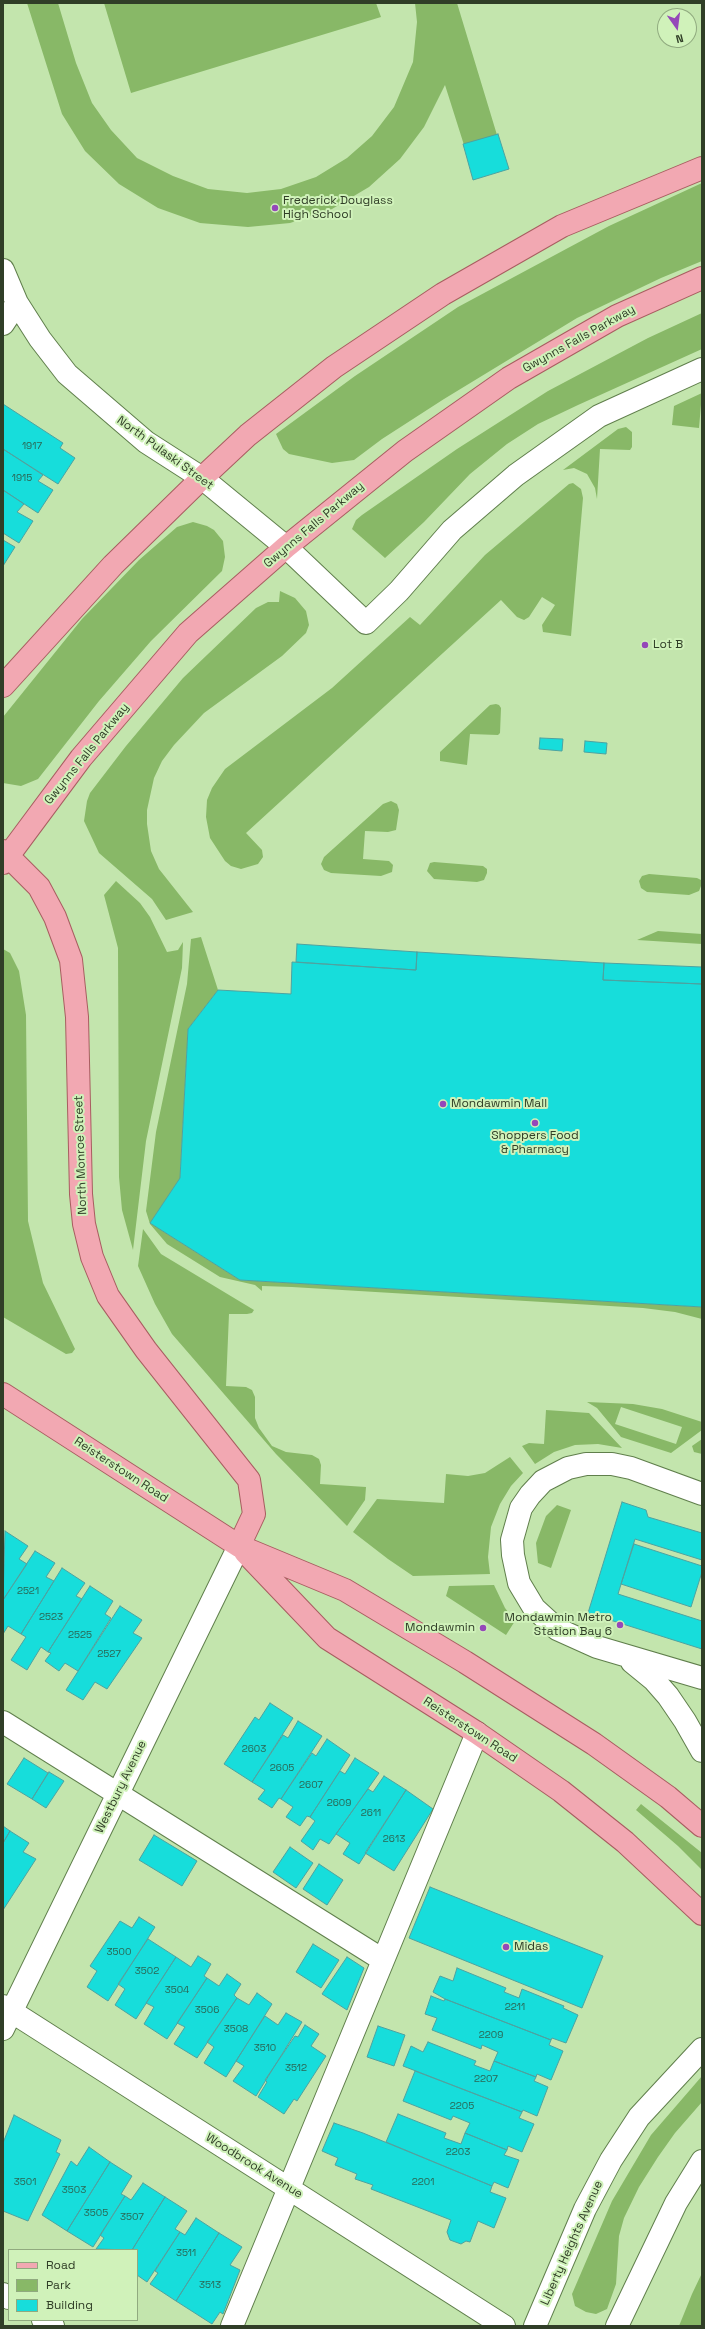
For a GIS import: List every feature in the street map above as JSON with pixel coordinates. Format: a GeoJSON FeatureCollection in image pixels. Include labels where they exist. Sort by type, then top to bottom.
{"type":"FeatureCollection","features":[{"type":"Feature","properties":{"kind":"main road"},"geometry":{"type":"LineString","coordinates":[[3,686],[113,565],[202,478],[248,435],[334,367],[443,294],[562,226],[702,168]]}},
{"type":"Feature","properties":{"kind":"main road","name":"Gwynns Falls Parkway"},"geometry":{"type":"LineString","coordinates":[[5,856],[81,758],[188,633],[286,547],[405,451],[509,378],[617,316],[702,278]]}},
{"type":"Feature","properties":{"kind":"main road","name":"North Monroe Street"},"geometry":{"type":"LineString","coordinates":[[5,856],[39,887],[55,917],[71,960],[77,1017],[81,1194],[84,1224],[92,1257],[108,1296],[142,1344],[249,1480],[254,1514],[238,1546]]}},
{"type":"Feature","properties":{"kind":"main road","name":"Reisterstown Road"},"geometry":{"type":"LineString","coordinates":[[3,1394],[238,1546],[345,1590],[465,1662],[594,1744],[668,1797],[702,1826]]}},
{"type":"Feature","properties":{"kind":"main road","name":"Reisterstown Road"},"geometry":{"type":"LineString","coordinates":[[238,1546],[327,1638],[477,1733],[561,1791],[625,1842],[702,1914]]}},
{"type":"Feature","properties":{"kind":"street","name":"North Pulaski Street"},"geometry":{"type":"LineString","coordinates":[[3,270],[17,302],[40,340],[67,374],[146,442],[202,478],[286,547],[366,623],[399,591],[452,530],[516,475],[600,416],[702,369]]}},
{"type":"Feature","properties":{"kind":"street"},"geometry":{"type":"LineString","coordinates":[[3,324],[17,302]]}},
{"type":"Feature","properties":{"kind":"street"},"geometry":{"type":"LineString","coordinates":[[702,1494],[631,1468],[612,1464],[586,1464],[568,1468],[544,1481],[521,1508],[512,1540],[513,1555],[519,1583],[534,1608],[557,1629],[597,1647],[702,1678]]}},
{"type":"Feature","properties":{"kind":"street","name":"Westbury Avenue"},"geometry":{"type":"LineString","coordinates":[[6,2016],[118,1793],[238,1546]]}},
{"type":"Feature","properties":{"kind":"street"},"geometry":{"type":"LineString","coordinates":[[626,1656],[654,1680],[668,1696],[702,1751]]}},
{"type":"Feature","properties":{"kind":"street"},"geometry":{"type":"LineString","coordinates":[[3,1722],[383,1960]]}},
{"type":"Feature","properties":{"kind":"street"},"geometry":{"type":"LineString","coordinates":[[232,2326],[477,1733]]}},
{"type":"Feature","properties":{"kind":"street","name":"Woodbrook Avenue"},"geometry":{"type":"LineString","coordinates":[[6,2016],[289,2188],[504,2326]]}},
{"type":"Feature","properties":{"kind":"street","name":"Liberty Heights Avenue"},"geometry":{"type":"LineString","coordinates":[[535,2326],[585,2209],[611,2160],[639,2118],[702,2049]]}},
{"type":"Feature","properties":{"kind":"street"},"geometry":{"type":"LineString","coordinates":[[617,2326],[676,2203],[702,2161]]}},
{"type":"Feature","properties":{"kind":"green space"},"geometry":{"type":"Polygon","coordinates":[[[27,3],[58,3],[76,63],[92,103],[111,130],[137,158],[173,176],[208,189],[247,193],[281,189],[316,177],[347,158],[372,136],[394,107],[413,62],[417,22],[415,3],[457,3],[497,135],[464,145],[445,85],[424,127],[400,159],[369,187],[332,209],[290,223],[248,227],[200,223],[158,208],[119,184],[85,151],[62,114],[27,3]]]}},
{"type":"Feature","properties":{"kind":"green space"},"geometry":{"type":"Polygon","coordinates":[[[104,3],[376,3],[381,17],[131,93],[104,3]]]}},
{"type":"Feature","properties":{"kind":"green space"},"geometry":{"type":"Polygon","coordinates":[[[702,183],[702,261],[661,278],[577,318],[444,399],[382,439],[354,460],[332,463],[289,454],[283,449],[276,434],[355,376],[458,307],[609,226],[702,183]]]}},
{"type":"Feature","properties":{"kind":"green space"},"geometry":{"type":"Polygon","coordinates":[[[702,313],[702,349],[538,424],[507,444],[470,474],[424,522],[385,558],[352,529],[356,520],[362,515],[457,449],[548,391],[648,338],[702,313]]]}},
{"type":"Feature","properties":{"kind":"green space"},"geometry":{"type":"Polygon","coordinates":[[[702,393],[699,428],[672,425],[674,406],[702,393]]]}},
{"type":"Feature","properties":{"kind":"green space"},"geometry":{"type":"Polygon","coordinates":[[[626,427],[632,432],[632,447],[630,450],[600,449],[597,499],[595,488],[587,474],[574,468],[563,470],[618,429],[626,427]]]}},
{"type":"Feature","properties":{"kind":"green space"},"geometry":{"type":"Polygon","coordinates":[[[573,483],[581,489],[583,498],[571,636],[543,632],[542,625],[555,605],[542,597],[529,617],[524,620],[517,617],[501,600],[246,833],[262,850],[263,857],[258,864],[241,869],[231,866],[225,861],[210,838],[206,817],[207,800],[212,788],[225,769],[332,688],[410,617],[420,625],[485,555],[569,484],[573,483]]]}},
{"type":"Feature","properties":{"kind":"green space"},"geometry":{"type":"Polygon","coordinates":[[[193,522],[207,526],[214,530],[223,541],[225,557],[222,571],[151,641],[99,701],[38,779],[21,786],[3,783],[3,717],[82,619],[139,560],[177,527],[193,522]]]}},
{"type":"Feature","properties":{"kind":"green space"},"geometry":{"type":"Polygon","coordinates":[[[280,591],[295,598],[306,611],[309,625],[306,633],[282,656],[204,713],[174,745],[162,761],[154,778],[147,810],[147,824],[151,851],[159,869],[193,912],[166,920],[152,899],[99,853],[84,821],[87,801],[90,793],[126,746],[183,678],[256,608],[268,602],[279,602],[280,591]]]}},
{"type":"Feature","properties":{"kind":"green space"},"geometry":{"type":"Polygon","coordinates":[[[496,704],[501,708],[500,733],[498,735],[470,734],[467,765],[440,761],[440,752],[490,705],[496,704]]]}},
{"type":"Feature","properties":{"kind":"green space"},"geometry":{"type":"Polygon","coordinates":[[[391,801],[397,804],[399,810],[396,830],[388,832],[365,831],[363,859],[389,861],[393,865],[392,872],[381,876],[331,873],[324,870],[321,864],[324,857],[383,804],[391,801]]]}},
{"type":"Feature","properties":{"kind":"green space"},"geometry":{"type":"Polygon","coordinates":[[[434,862],[483,866],[487,869],[487,873],[484,880],[477,882],[434,879],[427,871],[430,863],[434,862]]]}},
{"type":"Feature","properties":{"kind":"green space"},"geometry":{"type":"Polygon","coordinates":[[[649,874],[697,878],[701,880],[701,886],[699,891],[689,895],[647,892],[641,888],[639,881],[642,876],[649,874]]]}},
{"type":"Feature","properties":{"kind":"green space"},"geometry":{"type":"Polygon","coordinates":[[[116,881],[140,903],[150,917],[167,952],[178,950],[183,942],[182,968],[146,1141],[133,1250],[122,1210],[119,1177],[118,948],[104,895],[116,881]]]}},
{"type":"Feature","properties":{"kind":"green space"},"geometry":{"type":"Polygon","coordinates":[[[658,931],[702,934],[702,944],[637,940],[658,931]]]}},
{"type":"Feature","properties":{"kind":"green space"},"geometry":{"type":"Polygon","coordinates":[[[201,937],[218,990],[188,1029],[180,1178],[150,1223],[240,1280],[702,1307],[702,1319],[675,1312],[643,1308],[292,1287],[262,1286],[262,1291],[255,1285],[220,1277],[167,1244],[150,1224],[146,1211],[156,1132],[187,984],[191,939],[201,937]]]}},
{"type":"Feature","properties":{"kind":"green space"},"geometry":{"type":"Polygon","coordinates":[[[3,949],[10,953],[19,971],[26,1015],[28,1221],[43,1283],[75,1349],[72,1353],[66,1354],[3,1317],[3,949]]]}},
{"type":"Feature","properties":{"kind":"green space"},"geometry":{"type":"Polygon","coordinates":[[[143,1229],[161,1254],[254,1310],[252,1313],[247,1314],[229,1314],[226,1386],[246,1387],[252,1390],[255,1397],[255,1418],[259,1428],[272,1446],[286,1452],[312,1455],[319,1459],[321,1465],[320,1484],[366,1487],[365,1500],[347,1526],[276,1454],[172,1334],[155,1304],[138,1266],[143,1229]]]}},
{"type":"Feature","properties":{"kind":"green space"},"geometry":{"type":"Polygon","coordinates":[[[587,1402],[633,1404],[662,1409],[702,1422],[702,1430],[671,1453],[621,1437],[597,1408],[587,1402]],[[621,1407],[615,1424],[676,1444],[682,1427],[621,1407]]]}},
{"type":"Feature","properties":{"kind":"green space"},"geometry":{"type":"Polygon","coordinates":[[[546,1410],[589,1413],[622,1448],[598,1444],[575,1445],[554,1452],[535,1464],[522,1446],[529,1443],[544,1444],[546,1410]]]}},
{"type":"Feature","properties":{"kind":"green space"},"geometry":{"type":"Polygon","coordinates":[[[702,1439],[702,1454],[694,1452],[692,1446],[702,1439]]]}},
{"type":"Feature","properties":{"kind":"green space"},"geometry":{"type":"Polygon","coordinates":[[[510,1457],[523,1473],[511,1486],[500,1504],[491,1527],[488,1557],[490,1574],[413,1576],[353,1532],[377,1499],[444,1503],[446,1474],[468,1476],[485,1473],[510,1457]]]}},
{"type":"Feature","properties":{"kind":"green space"},"geometry":{"type":"Polygon","coordinates":[[[557,1505],[571,1510],[551,1568],[538,1563],[536,1543],[546,1516],[557,1505]]]}},
{"type":"Feature","properties":{"kind":"green space"},"geometry":{"type":"Polygon","coordinates":[[[494,1585],[505,1608],[515,1621],[506,1635],[446,1596],[449,1586],[494,1585]]]}},
{"type":"Feature","properties":{"kind":"green space"},"geometry":{"type":"Polygon","coordinates":[[[641,1804],[702,1853],[702,1870],[678,1846],[636,1810],[641,1804]]]}},
{"type":"Feature","properties":{"kind":"green space"},"geometry":{"type":"Polygon","coordinates":[[[702,2076],[702,2102],[675,2133],[658,2157],[639,2187],[624,2218],[619,2236],[616,2284],[607,2309],[596,2314],[586,2312],[575,2306],[572,2294],[612,2201],[651,2135],[702,2076]]]}},
{"type":"Feature","properties":{"kind":"green space"},"geometry":{"type":"Polygon","coordinates":[[[702,2273],[702,2326],[679,2326],[692,2294],[702,2273]]]}},
{"type":"Feature","properties":{"kind":"building"},"geometry":{"type":"Polygon","coordinates":[[[498,134],[509,169],[473,180],[463,144],[498,134]]]}},
{"type":"Feature","properties":{"kind":"building"},"geometry":{"type":"Polygon","coordinates":[[[3,404],[63,443],[60,448],[75,458],[58,484],[3,449],[3,404]]]}},
{"type":"Feature","properties":{"kind":"building"},"geometry":{"type":"Polygon","coordinates":[[[3,449],[43,475],[38,481],[53,490],[38,513],[3,490],[3,449]]]}},
{"type":"Feature","properties":{"kind":"building"},"geometry":{"type":"Polygon","coordinates":[[[3,490],[24,504],[17,512],[33,521],[19,543],[3,533],[3,490]]]}},
{"type":"Feature","properties":{"kind":"building"},"geometry":{"type":"Polygon","coordinates":[[[3,540],[15,547],[3,566],[3,540]]]}},
{"type":"Feature","properties":{"kind":"building"},"geometry":{"type":"Polygon","coordinates":[[[540,738],[563,739],[562,751],[539,749],[540,738]]]}},
{"type":"Feature","properties":{"kind":"building"},"geometry":{"type":"Polygon","coordinates":[[[585,741],[607,743],[606,754],[584,752],[585,741]]]}},
{"type":"Feature","properties":{"kind":"building"},"geometry":{"type":"Polygon","coordinates":[[[297,944],[417,952],[416,970],[296,962],[297,944]]]}},
{"type":"Feature","properties":{"kind":"building","name":"Mondawmin Mall"},"geometry":{"type":"Polygon","coordinates":[[[417,952],[604,963],[603,980],[702,984],[702,1307],[240,1280],[150,1223],[180,1178],[188,1029],[218,990],[291,994],[292,962],[416,970],[417,952]]]}},
{"type":"Feature","properties":{"kind":"building"},"geometry":{"type":"Polygon","coordinates":[[[604,963],[702,967],[702,984],[603,980],[604,963]]]}},
{"type":"Feature","properties":{"kind":"building"},"geometry":{"type":"Polygon","coordinates":[[[622,1502],[646,1510],[648,1517],[702,1533],[702,1560],[635,1539],[618,1594],[702,1621],[702,1649],[588,1613],[622,1502]]]}},
{"type":"Feature","properties":{"kind":"building"},"geometry":{"type":"Polygon","coordinates":[[[5,1531],[28,1546],[19,1559],[27,1564],[3,1600],[5,1531]]]}},
{"type":"Feature","properties":{"kind":"building"},"geometry":{"type":"Polygon","coordinates":[[[634,1544],[702,1566],[702,1572],[691,1607],[621,1584],[634,1544]]]}},
{"type":"Feature","properties":{"kind":"building"},"geometry":{"type":"Polygon","coordinates":[[[35,1551],[55,1563],[46,1577],[54,1581],[21,1634],[8,1626],[3,1634],[3,1600],[35,1551]]]}},
{"type":"Feature","properties":{"kind":"building"},"geometry":{"type":"Polygon","coordinates":[[[62,1568],[85,1583],[76,1596],[82,1599],[48,1652],[41,1647],[27,1670],[11,1660],[26,1637],[21,1634],[62,1568]]]}},
{"type":"Feature","properties":{"kind":"building"},"geometry":{"type":"Polygon","coordinates":[[[90,1586],[113,1601],[105,1614],[111,1618],[78,1671],[65,1663],[59,1671],[45,1661],[51,1653],[48,1652],[90,1586]]]}},
{"type":"Feature","properties":{"kind":"building"},"geometry":{"type":"Polygon","coordinates":[[[120,1606],[142,1620],[133,1633],[142,1638],[107,1689],[95,1682],[83,1700],[66,1690],[120,1606]]]}},
{"type":"Feature","properties":{"kind":"building"},"geometry":{"type":"Polygon","coordinates":[[[270,1703],[293,1718],[252,1782],[224,1764],[255,1717],[259,1720],[270,1703]]]}},
{"type":"Feature","properties":{"kind":"building"},"geometry":{"type":"Polygon","coordinates":[[[298,1721],[322,1736],[281,1799],[279,1798],[272,1808],[258,1799],[265,1790],[252,1782],[283,1735],[288,1738],[298,1721]]]}},
{"type":"Feature","properties":{"kind":"building"},"geometry":{"type":"Polygon","coordinates":[[[327,1739],[350,1755],[310,1817],[307,1816],[300,1826],[286,1817],[293,1807],[281,1799],[312,1753],[316,1756],[327,1739]]]}},
{"type":"Feature","properties":{"kind":"building"},"geometry":{"type":"Polygon","coordinates":[[[24,1758],[48,1773],[32,1799],[7,1784],[24,1758]]]}},
{"type":"Feature","properties":{"kind":"building"},"geometry":{"type":"Polygon","coordinates":[[[355,1758],[379,1773],[329,1844],[320,1839],[313,1850],[301,1841],[315,1821],[310,1817],[340,1771],[345,1774],[355,1758]]]}},
{"type":"Feature","properties":{"kind":"building"},"geometry":{"type":"Polygon","coordinates":[[[49,1772],[64,1781],[46,1808],[32,1799],[49,1772]]]}},
{"type":"Feature","properties":{"kind":"building"},"geometry":{"type":"Polygon","coordinates":[[[384,1776],[406,1790],[359,1864],[343,1854],[350,1843],[336,1834],[368,1789],[373,1792],[384,1776]]]}},
{"type":"Feature","properties":{"kind":"building"},"geometry":{"type":"Polygon","coordinates":[[[406,1790],[433,1809],[394,1871],[365,1853],[406,1790]]]}},
{"type":"Feature","properties":{"kind":"building"},"geometry":{"type":"Polygon","coordinates":[[[3,1826],[10,1831],[3,1843],[3,1826]]]}},
{"type":"Feature","properties":{"kind":"building"},"geometry":{"type":"Polygon","coordinates":[[[10,1831],[29,1843],[23,1852],[36,1859],[3,1910],[3,1843],[10,1831]]]}},
{"type":"Feature","properties":{"kind":"building"},"geometry":{"type":"Polygon","coordinates":[[[154,1835],[197,1861],[182,1886],[139,1860],[154,1835]]]}},
{"type":"Feature","properties":{"kind":"building"},"geometry":{"type":"Polygon","coordinates":[[[290,1847],[313,1863],[296,1888],[273,1872],[290,1847]]]}},
{"type":"Feature","properties":{"kind":"building"},"geometry":{"type":"Polygon","coordinates":[[[319,1864],[343,1880],[327,1905],[303,1889],[319,1864]]]}},
{"type":"Feature","properties":{"kind":"building","name":"Midas"},"geometry":{"type":"Polygon","coordinates":[[[430,1887],[603,1956],[582,2008],[409,1938],[430,1887]]]}},
{"type":"Feature","properties":{"kind":"building"},"geometry":{"type":"Polygon","coordinates":[[[139,1917],[155,1927],[108,2001],[87,1987],[97,1971],[90,1966],[120,1921],[132,1928],[139,1917]]]}},
{"type":"Feature","properties":{"kind":"building"},"geometry":{"type":"Polygon","coordinates":[[[148,1939],[176,1957],[136,2019],[115,2005],[125,1989],[118,1984],[148,1939]]]}},
{"type":"Feature","properties":{"kind":"building"},"geometry":{"type":"Polygon","coordinates":[[[313,1944],[339,1960],[321,1988],[296,1972],[313,1944]]]}},
{"type":"Feature","properties":{"kind":"building"},"geometry":{"type":"Polygon","coordinates":[[[198,1956],[211,1964],[204,1976],[207,1978],[167,2039],[144,2024],[154,2007],[146,2003],[176,1957],[191,1967],[198,1956]]]}},
{"type":"Feature","properties":{"kind":"building"},"geometry":{"type":"Polygon","coordinates":[[[347,1957],[364,1968],[347,2010],[322,1994],[347,1957]]]}},
{"type":"Feature","properties":{"kind":"building"},"geometry":{"type":"Polygon","coordinates":[[[457,1968],[506,1988],[504,1992],[519,1998],[522,1989],[564,2006],[563,2008],[578,2015],[566,2043],[552,2038],[551,2040],[445,1999],[433,1992],[440,1976],[453,1981],[457,1968]]]}},
{"type":"Feature","properties":{"kind":"building"},"geometry":{"type":"Polygon","coordinates":[[[227,1974],[241,1984],[234,1995],[237,1998],[197,2058],[174,2044],[185,2027],[177,2023],[207,1978],[219,1986],[227,1974]]]}},
{"type":"Feature","properties":{"kind":"building"},"geometry":{"type":"Polygon","coordinates":[[[257,1993],[272,2004],[226,2077],[204,2063],[214,2047],[207,2042],[237,1998],[249,2005],[257,1993]]]}},
{"type":"Feature","properties":{"kind":"building"},"geometry":{"type":"Polygon","coordinates":[[[431,1996],[444,2001],[445,1999],[551,2040],[549,2045],[563,2051],[551,2080],[537,2074],[536,2077],[494,2061],[498,2052],[482,2045],[481,2049],[432,2030],[437,2018],[425,2014],[431,1996]]]}},
{"type":"Feature","properties":{"kind":"building"},"geometry":{"type":"Polygon","coordinates":[[[286,2013],[302,2022],[256,2096],[233,2081],[244,2066],[236,2061],[265,2016],[278,2025],[286,2013]]]}},
{"type":"Feature","properties":{"kind":"building"},"geometry":{"type":"Polygon","coordinates":[[[305,2025],[319,2034],[311,2046],[326,2056],[297,2101],[294,2099],[284,2114],[258,2097],[267,2082],[265,2080],[295,2036],[298,2037],[305,2025]]]}},
{"type":"Feature","properties":{"kind":"building"},"geometry":{"type":"Polygon","coordinates":[[[378,2026],[405,2035],[394,2066],[367,2057],[378,2026]]]}},
{"type":"Feature","properties":{"kind":"building"},"geometry":{"type":"Polygon","coordinates":[[[428,2042],[476,2061],[474,2065],[490,2071],[494,2061],[536,2077],[534,2081],[548,2087],[537,2116],[523,2110],[522,2112],[403,2066],[411,2046],[423,2052],[428,2042]]]}},
{"type":"Feature","properties":{"kind":"building"},"geometry":{"type":"Polygon","coordinates":[[[415,2071],[522,2112],[519,2118],[534,2124],[522,2152],[508,2146],[507,2150],[465,2133],[470,2123],[453,2116],[451,2120],[403,2101],[415,2071]]]}},
{"type":"Feature","properties":{"kind":"building"},"geometry":{"type":"Polygon","coordinates":[[[398,2114],[446,2133],[444,2138],[461,2144],[465,2133],[507,2150],[504,2155],[519,2160],[508,2188],[494,2182],[492,2186],[386,2142],[398,2114]]]}},
{"type":"Feature","properties":{"kind":"building"},"geometry":{"type":"Polygon","coordinates":[[[14,2115],[61,2140],[56,2152],[60,2154],[28,2221],[3,2211],[3,2143],[14,2115]]]}},
{"type":"Feature","properties":{"kind":"building"},"geometry":{"type":"Polygon","coordinates":[[[334,2123],[363,2133],[492,2186],[490,2192],[506,2198],[494,2228],[478,2221],[470,2242],[466,2241],[461,2244],[450,2240],[447,2232],[451,2220],[371,2189],[373,2185],[355,2179],[357,2174],[335,2165],[338,2158],[322,2151],[334,2123]]]}},
{"type":"Feature","properties":{"kind":"building"},"geometry":{"type":"Polygon","coordinates":[[[89,2147],[110,2162],[67,2231],[42,2215],[71,2161],[77,2166],[89,2147]]]}},
{"type":"Feature","properties":{"kind":"building"},"geometry":{"type":"Polygon","coordinates":[[[110,2162],[132,2176],[121,2194],[125,2196],[93,2247],[67,2231],[110,2162]]]}},
{"type":"Feature","properties":{"kind":"building"},"geometry":{"type":"Polygon","coordinates":[[[143,2183],[165,2197],[133,2249],[96,2249],[104,2238],[100,2235],[125,2196],[131,2200],[143,2183]]]}},
{"type":"Feature","properties":{"kind":"building"},"geometry":{"type":"Polygon","coordinates":[[[165,2197],[187,2211],[175,2229],[180,2232],[147,2282],[138,2276],[138,2249],[133,2249],[165,2197]]]}},
{"type":"Feature","properties":{"kind":"building"},"geometry":{"type":"Polygon","coordinates":[[[196,2218],[219,2233],[176,2301],[150,2284],[158,2273],[155,2271],[180,2232],[185,2235],[196,2218]]]}},
{"type":"Feature","properties":{"kind":"building"},"geometry":{"type":"Polygon","coordinates":[[[219,2233],[242,2247],[230,2265],[240,2270],[223,2314],[220,2312],[212,2324],[176,2301],[219,2233]]]}},
{"type":"Feature","properties":{"kind":"place","name":"Frederick Douglass High School"},"geometry":{"type":"Point","coordinates":[275,208]}},
{"type":"Feature","properties":{"kind":"place","name":"Lot B"},"geometry":{"type":"Point","coordinates":[645,645]}},
{"type":"Feature","properties":{"kind":"place","name":"Mondawmin Mall"},"geometry":{"type":"Point","coordinates":[443,1104]}},
{"type":"Feature","properties":{"kind":"place","name":"Shoppers Food & Pharmacy"},"geometry":{"type":"Point","coordinates":[535,1123]}},
{"type":"Feature","properties":{"kind":"place","name":"Mondawmin Metro Station Bay 6"},"geometry":{"type":"Point","coordinates":[620,1625]}},
{"type":"Feature","properties":{"kind":"place","name":"Mondawmin"},"geometry":{"type":"Point","coordinates":[483,1628]}},
{"type":"Feature","properties":{"kind":"place","name":"Midas"},"geometry":{"type":"Point","coordinates":[506,1947]}}]}
